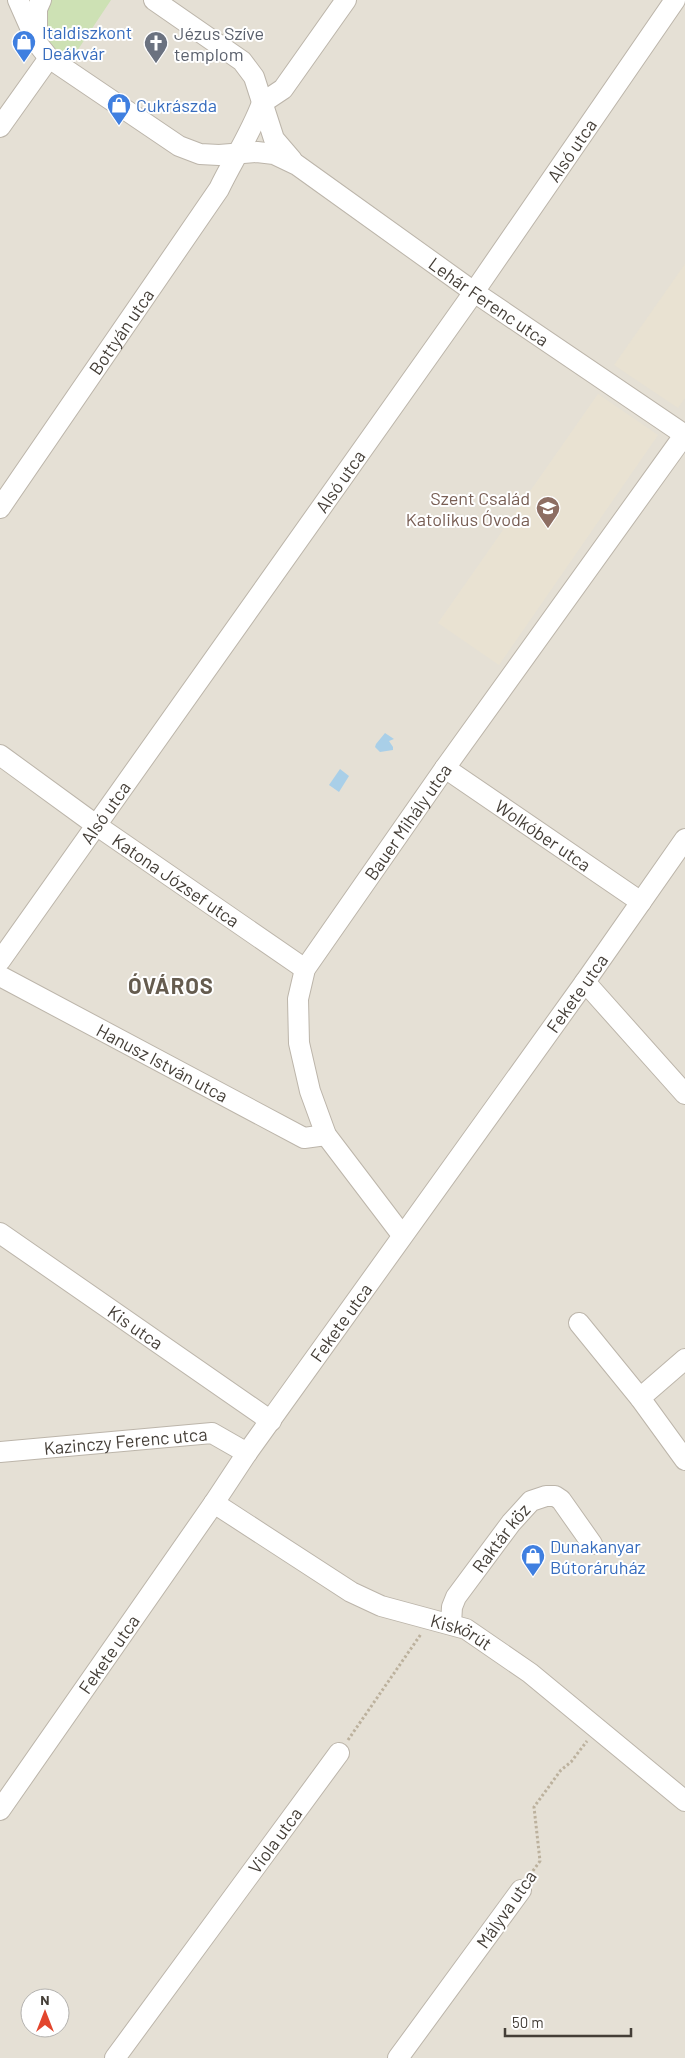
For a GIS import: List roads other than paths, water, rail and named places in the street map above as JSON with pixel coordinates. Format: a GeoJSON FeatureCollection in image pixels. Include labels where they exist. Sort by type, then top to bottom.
{"type":"FeatureCollection","features":[{"type":"Feature","properties":{"kind":"street"},"geometry":{"type":"LineString","coordinates":[[18,0],[43,50],[179,146],[200,154],[257,152],[274,154],[297,165]]}},
{"type":"Feature","properties":{"kind":"street"},"geometry":{"type":"LineString","coordinates":[[0,127],[43,50],[37,9],[41,0]]}},
{"type":"Feature","properties":{"kind":"street"},"geometry":{"type":"LineString","coordinates":[[154,0],[242,61],[254,77],[274,139],[297,165]]}},
{"type":"Feature","properties":{"kind":"street"},"geometry":{"type":"LineString","coordinates":[[262,103],[283,89],[346,0]]}},
{"type":"Feature","properties":{"kind":"street","name":"Alsó utca"},"geometry":{"type":"LineString","coordinates":[[0,961],[474,292],[676,0]]}},
{"type":"Feature","properties":{"kind":"street","name":"Bottyán utca"},"geometry":{"type":"LineString","coordinates":[[0,508],[219,189],[236,154],[256,120],[262,103]]}},
{"type":"Feature","properties":{"kind":"street"},"geometry":{"type":"LineString","coordinates":[[200,154],[213,170],[219,189]]}},
{"type":"Feature","properties":{"kind":"street","name":"Lehár Ferenc utca"},"geometry":{"type":"LineString","coordinates":[[297,165],[474,292],[685,434]]}},
{"type":"Feature","properties":{"kind":"street","name":"Bauer Mihály utca"},"geometry":{"type":"LineString","coordinates":[[402,1235],[326,1135],[310,1091],[299,1043],[298,999],[305,969],[445,768],[685,434]]}},
{"type":"Feature","properties":{"kind":"street","name":"Katona József utca"},"geometry":{"type":"LineString","coordinates":[[0,755],[96,825],[305,969]]}},
{"type":"Feature","properties":{"kind":"street","name":"Wolkóber utca"},"geometry":{"type":"LineString","coordinates":[[445,768],[641,902]]}},
{"type":"Feature","properties":{"kind":"street","name":"Fekete utca"},"geometry":{"type":"LineString","coordinates":[[0,1810],[247,1453],[585,982],[685,839]]}},
{"type":"Feature","properties":{"kind":"street","name":"Hanusz István utca"},"geometry":{"type":"LineString","coordinates":[[0,976],[304,1138],[326,1135]]}},
{"type":"Feature","properties":{"kind":"street"},"geometry":{"type":"LineString","coordinates":[[585,982],[685,1094]]}},
{"type":"Feature","properties":{"kind":"street","name":"Kis utca"},"geometry":{"type":"LineString","coordinates":[[0,1233],[271,1421]]}},
{"type":"Feature","properties":{"kind":"street"},"geometry":{"type":"LineString","coordinates":[[580,1323],[640,1398],[685,1460]]}},
{"type":"Feature","properties":{"kind":"street"},"geometry":{"type":"LineString","coordinates":[[640,1398],[685,1358]]}},
{"type":"Feature","properties":{"kind":"street","name":"Kazinczy Ferenc utca"},"geometry":{"type":"LineString","coordinates":[[0,1452],[212,1433],[247,1453]]}},
{"type":"Feature","properties":{"kind":"street","name":"Raktár köz"},"geometry":{"type":"LineString","coordinates":[[451,1624],[452,1607],[456,1597],[511,1523],[531,1501],[546,1496],[555,1496],[562,1500],[592,1544]]}},
{"type":"Feature","properties":{"kind":"street","name":"Kiskörút"},"geometry":{"type":"LineString","coordinates":[[214,1503],[351,1592],[381,1606],[466,1629],[530,1673],[685,1802]]}},
{"type":"Feature","properties":{"kind":"street","name":"Viola utca"},"geometry":{"type":"LineString","coordinates":[[115,2058],[339,1753]]}},
{"type":"Feature","properties":{"kind":"street","name":"Mályva utca"},"geometry":{"type":"LineString","coordinates":[[398,2058],[521,1890]]}},
{"type":"Feature","properties":{"kind":"water"},"geometry":{"type":"Polygon","coordinates":[[[385,733],[394,739],[389,741],[393,750],[380,752],[375,747],[385,733]]]}},
{"type":"Feature","properties":{"kind":"water"},"geometry":{"type":"Polygon","coordinates":[[[340,769],[349,776],[339,792],[329,785],[340,769]]]}},
{"type":"Feature","properties":{"kind":"place","name":"Italdiszkont Deákvár"},"geometry":{"type":"Point","coordinates":[24,63]}},
{"type":"Feature","properties":{"kind":"place","name":"Jézus Szíve templom"},"geometry":{"type":"Point","coordinates":[156,64]}},
{"type":"Feature","properties":{"kind":"place","name":"Cukrászda"},"geometry":{"type":"Point","coordinates":[119,126]}},
{"type":"Feature","properties":{"kind":"place","name":"Szent Család Katolikus Óvoda"},"geometry":{"type":"Point","coordinates":[548,529]}},
{"type":"Feature","properties":{"kind":"place","name":"Dunakanyar Bútoráruház"},"geometry":{"type":"Point","coordinates":[533,1577]}},
{"type":"Feature","properties":{"kind":"district","name":"ÓVÁROS"},"geometry":{"type":"Point","coordinates":[171,985]}}]}
